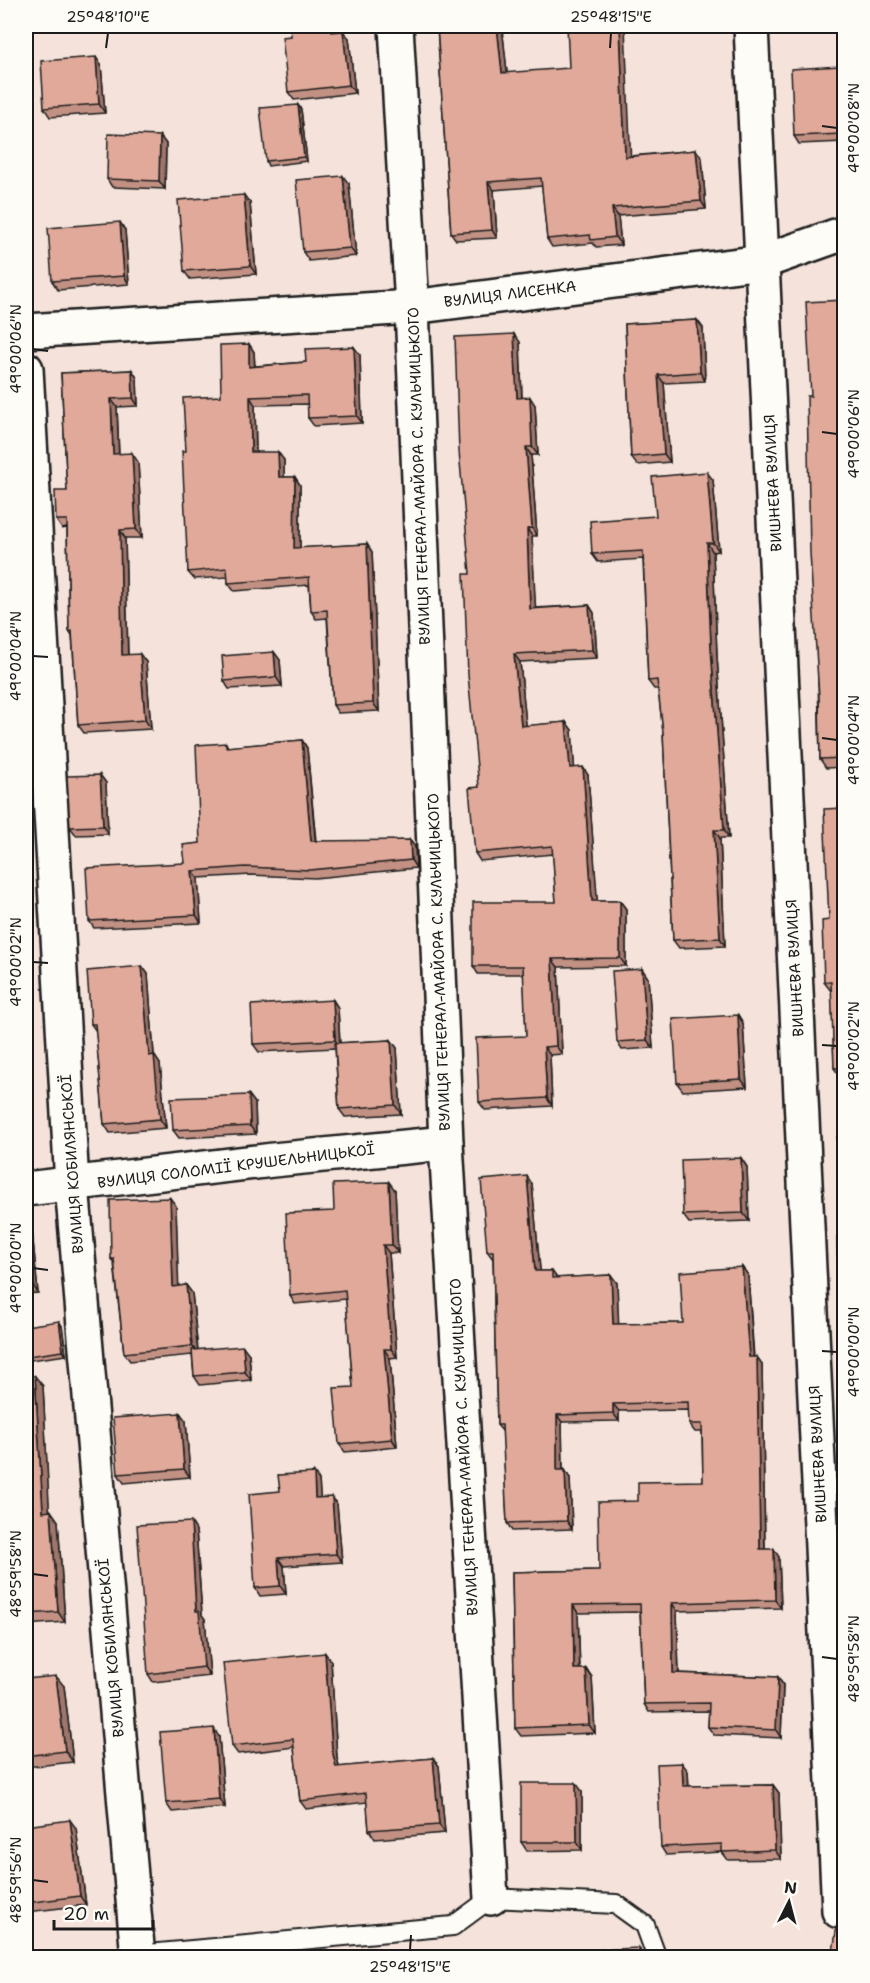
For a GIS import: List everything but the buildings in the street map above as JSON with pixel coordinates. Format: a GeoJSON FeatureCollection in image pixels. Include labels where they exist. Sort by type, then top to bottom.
{"type":"FeatureCollection","features":[{"type":"Feature","properties":{"kind":"street","name":"ВУЛИЦЯ ГЕНЕРАЛ-МАЙОРА С. КУЛЬЧИЦЬКОГО"},"geometry":{"type":"LineString","coordinates":[[396,26],[412,307],[446,1143],[491,1898]]}},
{"type":"Feature","properties":{"kind":"street","name":"ВИШНЕВА ВУЛИЦЯ"},"geometry":{"type":"LineString","coordinates":[[751,26],[839,1911]]}},
{"type":"Feature","properties":{"kind":"street","name":"ВУЛИЦЯ ЛИСЕНКА"},"geometry":{"type":"LineString","coordinates":[[26,331],[412,307],[762,262],[844,233]]}},
{"type":"Feature","properties":{"kind":"street","name":"ВУЛИЦЯ КОБИЛЯНСЬКОЇ"},"geometry":{"type":"LineString","coordinates":[[26,369],[72,1185],[137,1956]]}},
{"type":"Feature","properties":{"kind":"street","name":"ВУЛИЦЯ СОЛОМІЇ КРУШЕЛЬНИЦЬКОЇ"},"geometry":{"type":"LineString","coordinates":[[26,1189],[273,1160],[446,1143]]}},
{"type":"Feature","properties":{"kind":"lane"},"geometry":{"type":"LineString","coordinates":[[137,1956],[453,1926],[491,1898],[616,1904],[645,1925],[657,1958]]}}]}
